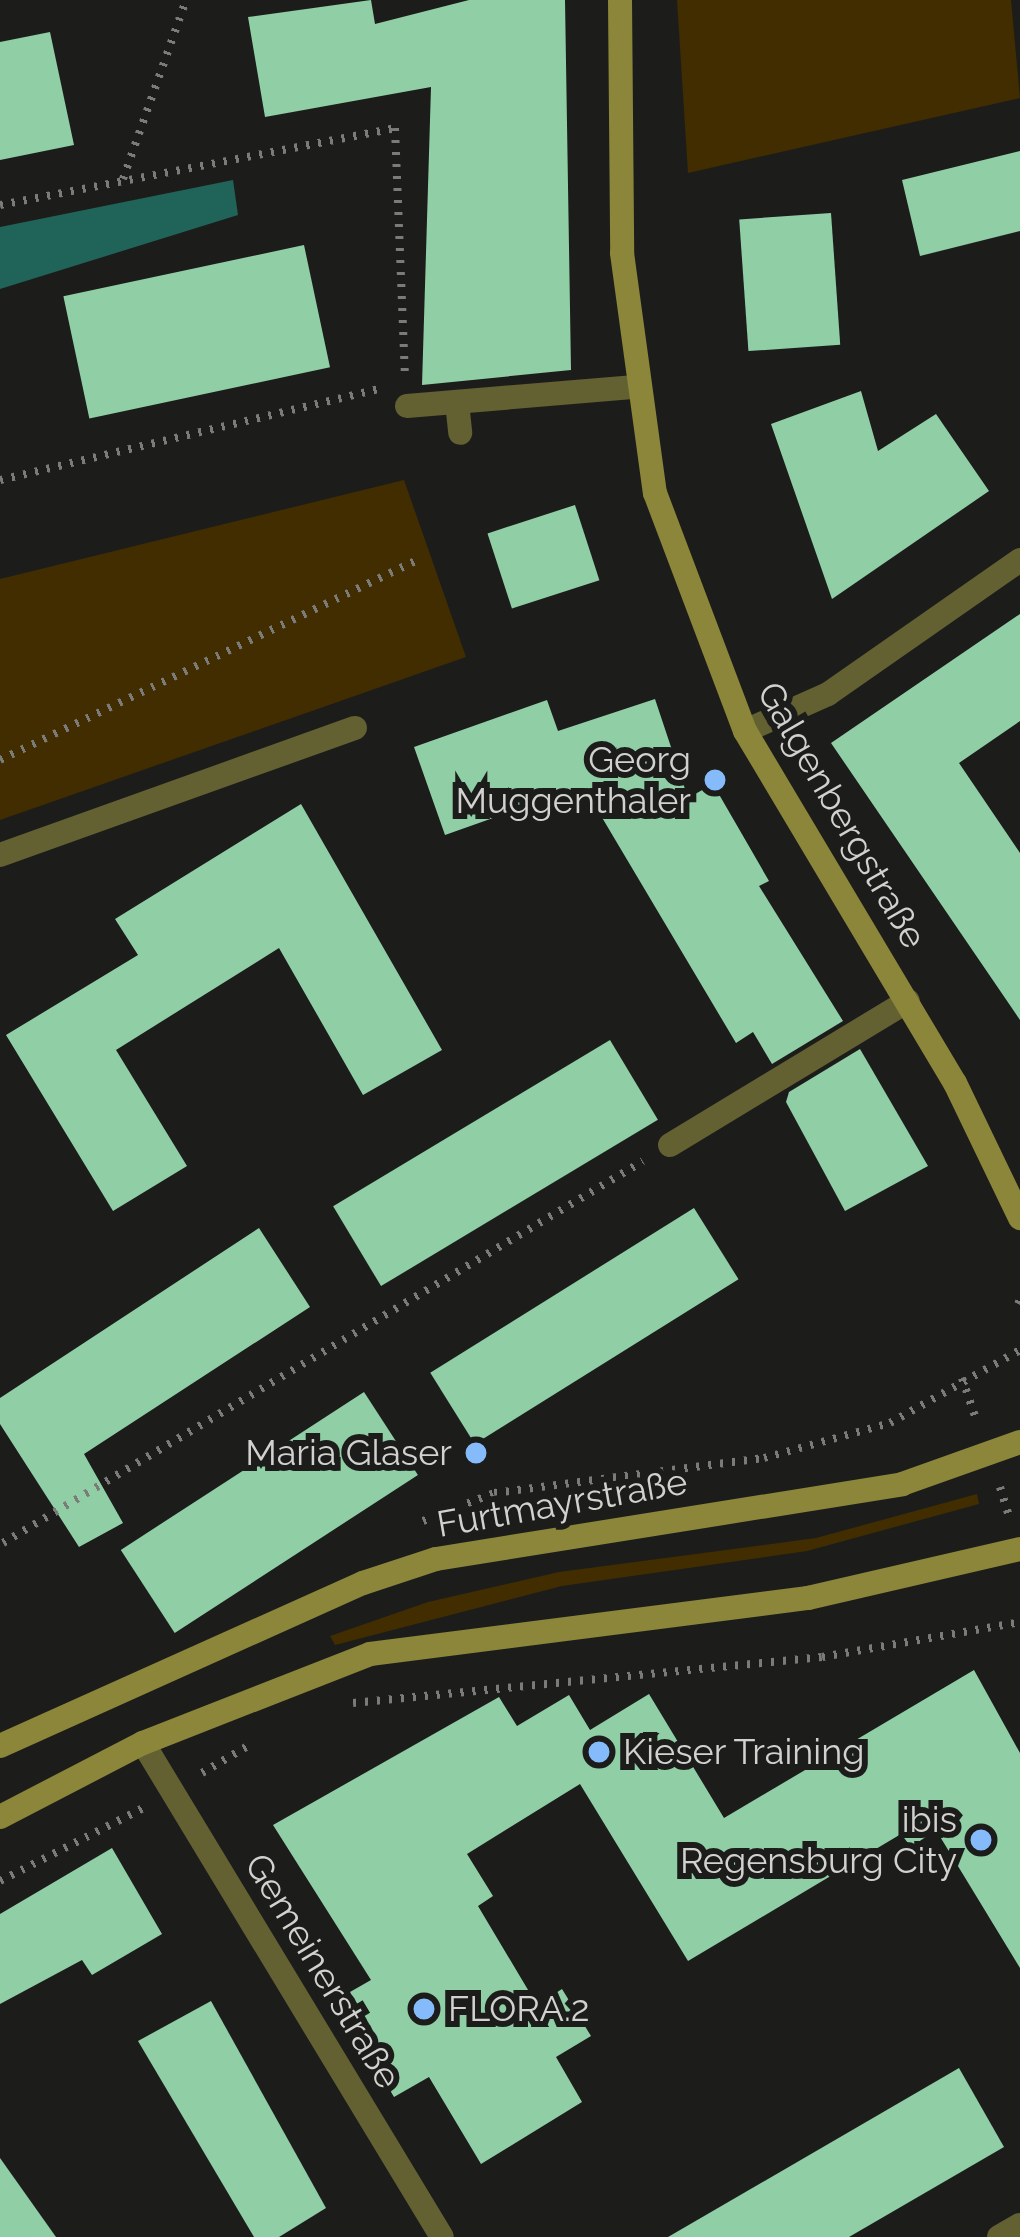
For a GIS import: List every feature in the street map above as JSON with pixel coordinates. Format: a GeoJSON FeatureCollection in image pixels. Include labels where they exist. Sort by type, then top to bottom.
{"type":"FeatureCollection","features":[{"type":"Feature","properties":{"kind":"main road","name":"Galgenbergstraße"},"geometry":{"type":"LineString","coordinates":[[620,0],[622,253],[634,387],[655,493],[745,731],[908,1001],[1020,1218]]}},
{"type":"Feature","properties":{"kind":"main road","name":"Furtmayrstraße"},"geometry":{"type":"LineString","coordinates":[[0,1747],[363,1582],[436,1558],[902,1484],[1020,1442]]}},
{"type":"Feature","properties":{"kind":"main road"},"geometry":{"type":"LineString","coordinates":[[0,1817],[143,1742],[370,1654],[808,1598],[1020,1549]]}},
{"type":"Feature","properties":{"kind":"street"},"geometry":{"type":"LineString","coordinates":[[406,394],[457,402],[634,387]]}},
{"type":"Feature","properties":{"kind":"street"},"geometry":{"type":"LineString","coordinates":[[457,402],[460,433]]}},
{"type":"Feature","properties":{"kind":"street"},"geometry":{"type":"LineString","coordinates":[[745,731],[828,694],[1020,560]]}},
{"type":"Feature","properties":{"kind":"street"},"geometry":{"type":"LineString","coordinates":[[0,854],[355,728]]}},
{"type":"Feature","properties":{"kind":"street"},"geometry":{"type":"LineString","coordinates":[[670,1145],[908,1001]]}},
{"type":"Feature","properties":{"kind":"street","name":"Gemeinerstraße"},"geometry":{"type":"LineString","coordinates":[[143,1742],[442,2237]]}},
{"type":"Feature","properties":{"kind":"street"},"geometry":{"type":"LineString","coordinates":[[999,2237],[1020,2224]]}},
{"type":"Feature","properties":{"kind":"path"},"geometry":{"type":"LineString","coordinates":[[122,180],[186,0]]}},
{"type":"Feature","properties":{"kind":"path"},"geometry":{"type":"LineString","coordinates":[[0,205],[395,128],[406,394]]}},
{"type":"Feature","properties":{"kind":"path"},"geometry":{"type":"LineString","coordinates":[[0,480],[382,388]]}},
{"type":"Feature","properties":{"kind":"path"},"geometry":{"type":"LineString","coordinates":[[0,760],[418,560]]}},
{"type":"Feature","properties":{"kind":"path"},"geometry":{"type":"LineString","coordinates":[[3,1544],[670,1145]]}},
{"type":"Feature","properties":{"kind":"path"},"geometry":{"type":"LineString","coordinates":[[962,1378],[1020,1350]]}},
{"type":"Feature","properties":{"kind":"path"},"geometry":{"type":"LineString","coordinates":[[345,1704],[822,1657],[1020,1622]]}},
{"type":"Feature","properties":{"kind":"path"},"geometry":{"type":"LineString","coordinates":[[0,1881],[172,1791],[270,1732]]}},
{"type":"Feature","properties":{"kind":"shaded area"},"geometry":{"type":"Polygon","coordinates":[[[677,0],[1011,0],[1020,98],[688,173],[677,0]]]}},
{"type":"Feature","properties":{"kind":"shaded area"},"geometry":{"type":"Polygon","coordinates":[[[233,180],[238,215],[0,289],[0,227],[233,180]]]}},
{"type":"Feature","properties":{"kind":"shaded area"},"geometry":{"type":"Polygon","coordinates":[[[404,480],[466,657],[0,820],[0,579],[404,480]]]}},
{"type":"Feature","properties":{"kind":"shaded area"},"geometry":{"type":"Polygon","coordinates":[[[977,1494],[979,1504],[807,1551],[562,1586],[335,1645],[330,1636],[428,1602],[559,1572],[816,1538],[977,1494]]]}},
{"type":"Feature","properties":{"kind":"building"},"geometry":{"type":"Polygon","coordinates":[[[371,0],[375,24],[469,0],[565,0],[571,370],[422,385],[431,87],[265,117],[248,17],[371,0]]]}},
{"type":"Feature","properties":{"kind":"building"},"geometry":{"type":"Polygon","coordinates":[[[50,32],[74,145],[0,160],[0,42],[50,32]]]}},
{"type":"Feature","properties":{"kind":"building"},"geometry":{"type":"Polygon","coordinates":[[[1020,151],[1020,231],[920,256],[902,180],[1020,151]]]}},
{"type":"Feature","properties":{"kind":"building"},"geometry":{"type":"Polygon","coordinates":[[[831,213],[840,345],[748,351],[739,219],[831,213]]]}},
{"type":"Feature","properties":{"kind":"building"},"geometry":{"type":"Polygon","coordinates":[[[304,245],[330,367],[89,418],[63,296],[304,245]]]}},
{"type":"Feature","properties":{"kind":"building"},"geometry":{"type":"Polygon","coordinates":[[[861,391],[878,451],[936,414],[989,491],[832,599],[771,424],[861,391]]]}},
{"type":"Feature","properties":{"kind":"building"},"geometry":{"type":"Polygon","coordinates":[[[575,505],[599,580],[512,609],[488,533],[575,505]]]}},
{"type":"Feature","properties":{"kind":"building"},"geometry":{"type":"Polygon","coordinates":[[[1020,614],[1020,721],[959,763],[1020,853],[1020,1020],[831,743],[1020,614]]]}},
{"type":"Feature","properties":{"kind":"building"},"geometry":{"type":"Polygon","coordinates":[[[655,699],[688,798],[713,784],[769,881],[759,886],[843,1021],[772,1064],[753,1032],[736,1043],[591,799],[581,802],[578,788],[445,835],[414,747],[547,700],[558,731],[655,699]]]}},
{"type":"Feature","properties":{"kind":"building"},"geometry":{"type":"Polygon","coordinates":[[[301,804],[442,1050],[363,1095],[279,948],[116,1050],[187,1166],[113,1211],[6,1035],[138,955],[115,919],[301,804]]]}},
{"type":"Feature","properties":{"kind":"building"},"geometry":{"type":"Polygon","coordinates":[[[610,1040],[658,1120],[381,1286],[333,1206],[610,1040]]]}},
{"type":"Feature","properties":{"kind":"building"},"geometry":{"type":"Polygon","coordinates":[[[860,1049],[928,1166],[845,1211],[786,1102],[789,1092],[860,1049]]]}},
{"type":"Feature","properties":{"kind":"building"},"geometry":{"type":"Polygon","coordinates":[[[694,1208],[739,1279],[475,1444],[430,1373],[694,1208]]]}},
{"type":"Feature","properties":{"kind":"building"},"geometry":{"type":"Polygon","coordinates":[[[259,1228],[310,1307],[84,1454],[123,1523],[79,1547],[0,1424],[0,1398],[259,1228]]]}},
{"type":"Feature","properties":{"kind":"building"},"geometry":{"type":"Polygon","coordinates":[[[364,1392],[418,1475],[175,1633],[121,1550],[364,1392]]]}},
{"type":"Feature","properties":{"kind":"building"},"geometry":{"type":"Polygon","coordinates":[[[974,1670],[1020,1753],[1020,1968],[936,1830],[911,1847],[901,1834],[688,1961],[580,1784],[467,1854],[493,1896],[478,1906],[537,2005],[562,1989],[591,2036],[556,2057],[582,2102],[481,2164],[429,2077],[394,2097],[336,2000],[371,1980],[273,1825],[499,1697],[517,1726],[569,1695],[590,1730],[649,1694],[724,1818],[974,1670]]]}},
{"type":"Feature","properties":{"kind":"building"},"geometry":{"type":"Polygon","coordinates":[[[112,1848],[162,1934],[92,1975],[82,1960],[0,2004],[0,1914],[112,1848]]]}},
{"type":"Feature","properties":{"kind":"building"},"geometry":{"type":"Polygon","coordinates":[[[211,2001],[326,2208],[279,2237],[254,2237],[138,2041],[211,2001]]]}},
{"type":"Feature","properties":{"kind":"building"},"geometry":{"type":"Polygon","coordinates":[[[959,2068],[1004,2147],[849,2237],[668,2237],[959,2068]]]}},
{"type":"Feature","properties":{"kind":"building"},"geometry":{"type":"Polygon","coordinates":[[[0,2158],[56,2237],[0,2237],[0,2158]]]}},
{"type":"Feature","properties":{"kind":"place","name":"Georg Muggenthaler"},"geometry":{"type":"Point","coordinates":[715,780]}},
{"type":"Feature","properties":{"kind":"place","name":"Maria Glaser"},"geometry":{"type":"Point","coordinates":[476,1453]}},
{"type":"Feature","properties":{"kind":"place","name":"Kieser Training"},"geometry":{"type":"Point","coordinates":[599,1752]}},
{"type":"Feature","properties":{"kind":"place","name":"ibis Regensburg City"},"geometry":{"type":"Point","coordinates":[981,1840]}},
{"type":"Feature","properties":{"kind":"place","name":"FLORA.2"},"geometry":{"type":"Point","coordinates":[424,2009]}}]}
